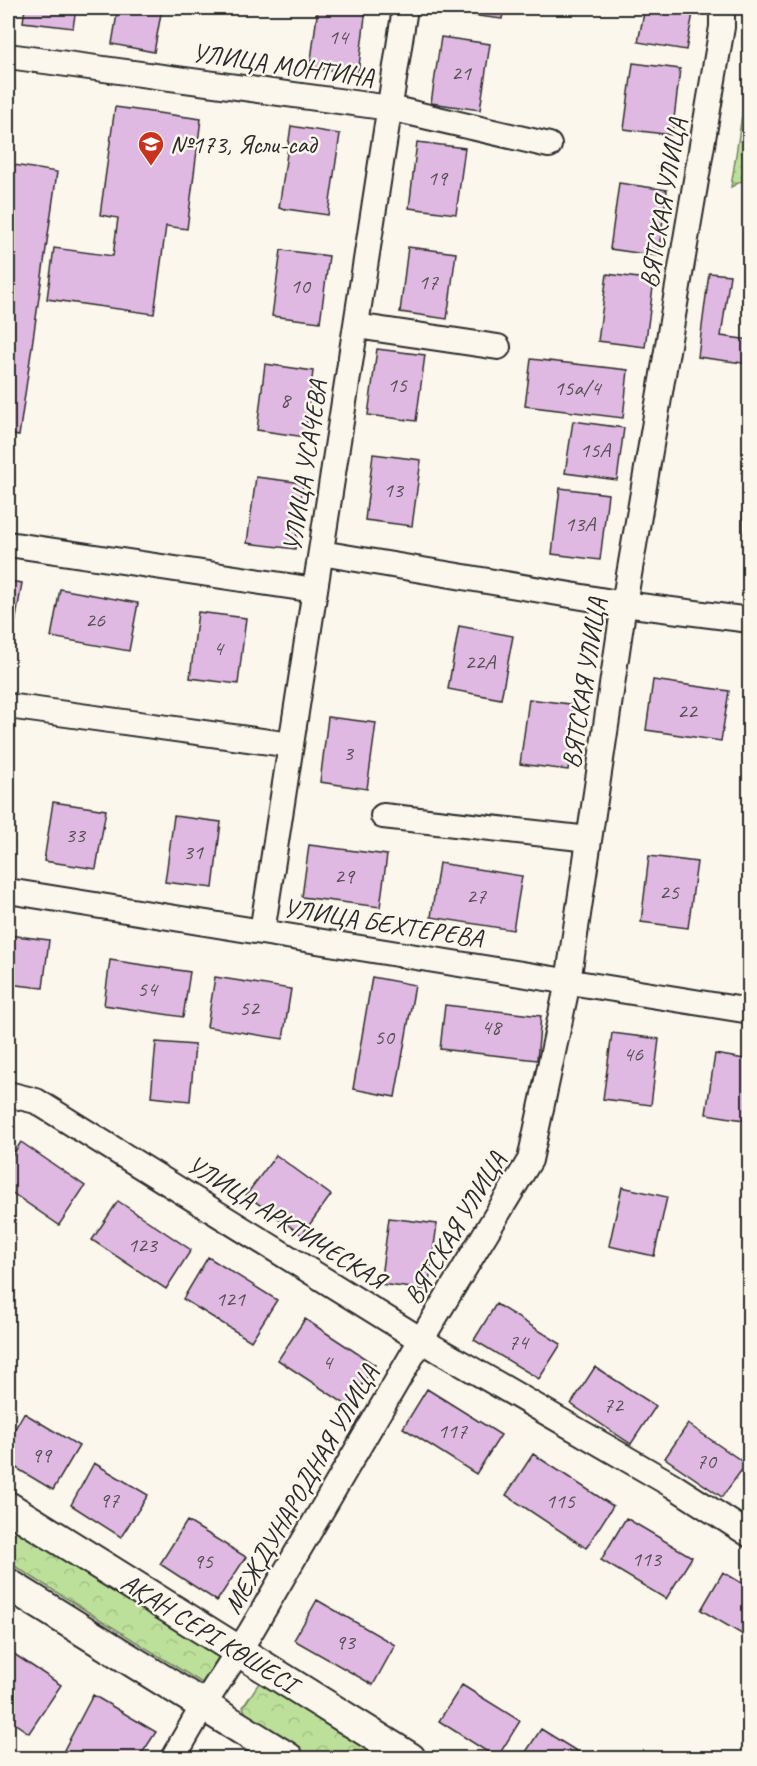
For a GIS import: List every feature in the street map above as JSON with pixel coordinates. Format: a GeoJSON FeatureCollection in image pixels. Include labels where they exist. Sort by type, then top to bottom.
{"type":"FeatureCollection","features":[{"type":"Feature","properties":{"kind":"street","name":"УЛИЦА УСАЧЕВА"},"geometry":{"type":"LineString","coordinates":[[262,932],[405,8]]}},
{"type":"Feature","properties":{"kind":"street","name":"ВЯТСКАЯ УЛИЦА"},"geometry":{"type":"LineString","coordinates":[[421,1340],[530,1160],[568,982],[624,604],[722,27],[722,8]]}},
{"type":"Feature","properties":{"kind":"street","name":"УЛИЦА МОНТИНА"},"geometry":{"type":"LineString","coordinates":[[8,56],[390,108],[549,145]]}},
{"type":"Feature","properties":{"kind":"street"},"geometry":{"type":"LineString","coordinates":[[356,326],[498,347]]}},
{"type":"Feature","properties":{"kind":"street"},"geometry":{"type":"LineString","coordinates":[[8,544],[315,590]]}},
{"type":"Feature","properties":{"kind":"street"},"geometry":{"type":"LineString","coordinates":[[321,553],[624,604],[750,620]]}},
{"type":"Feature","properties":{"kind":"street"},"geometry":{"type":"LineString","coordinates":[[8,705],[291,745]]}},
{"type":"Feature","properties":{"kind":"street"},"geometry":{"type":"LineString","coordinates":[[382,816],[589,839]]}},
{"type":"Feature","properties":{"kind":"street","name":"УЛИЦА БЕХТЕРЕВА"},"geometry":{"type":"LineString","coordinates":[[8,891],[750,1011]]}},
{"type":"Feature","properties":{"kind":"street","name":"УЛИЦА АРКТИЧЕСКАЯ"},"geometry":{"type":"LineString","coordinates":[[8,1094],[36,1101],[421,1340],[672,1485],[750,1534]]}},
{"type":"Feature","properties":{"kind":"street","name":"МЕЖДУНАРОДНАЯ УЛИЦА"},"geometry":{"type":"LineString","coordinates":[[173,1758],[203,1706],[239,1652],[421,1340]]}},
{"type":"Feature","properties":{"kind":"street","name":"АҚАН СЕРІ КӨШЕСІ"},"geometry":{"type":"LineString","coordinates":[[8,1507],[410,1758]]}},
{"type":"Feature","properties":{"kind":"street"},"geometry":{"type":"LineString","coordinates":[[8,1584],[288,1758]]}},
{"type":"Feature","properties":{"kind":"green space"},"geometry":{"type":"Polygon","coordinates":[[[749,69],[749,177],[731,187],[749,69]]]}},
{"type":"Feature","properties":{"kind":"green space"},"geometry":{"type":"Polygon","coordinates":[[[8,1522],[220,1655],[202,1683],[8,1562],[8,1522]]]}},
{"type":"Feature","properties":{"kind":"green space"},"geometry":{"type":"Polygon","coordinates":[[[259,1683],[273,1683],[395,1758],[310,1758],[249,1721],[243,1707],[259,1683]]]}},
{"type":"Feature","properties":{"kind":"building"},"geometry":{"type":"Polygon","coordinates":[[[25,8],[76,8],[73,28],[23,22],[25,8]]]}},
{"type":"Feature","properties":{"kind":"building"},"geometry":{"type":"Polygon","coordinates":[[[118,8],[162,8],[154,52],[112,44],[118,8]]]}},
{"type":"Feature","properties":{"kind":"building"},"geometry":{"type":"Polygon","coordinates":[[[318,8],[366,8],[358,74],[310,67],[318,8]]]}},
{"type":"Feature","properties":{"kind":"building"},"geometry":{"type":"Polygon","coordinates":[[[455,8],[504,8],[502,19],[454,13],[455,8]]]}},
{"type":"Feature","properties":{"kind":"building"},"geometry":{"type":"Polygon","coordinates":[[[645,8],[694,8],[686,50],[638,42],[645,8]]]}},
{"type":"Feature","properties":{"kind":"building"},"geometry":{"type":"Polygon","coordinates":[[[441,37],[490,44],[480,110],[431,103],[441,37]]]}},
{"type":"Feature","properties":{"kind":"building"},"geometry":{"type":"Polygon","coordinates":[[[633,63],[680,69],[672,135],[624,129],[633,63]]]}},
{"type":"Feature","properties":{"kind":"building","name":"№173, Ясли-сад"},"geometry":{"type":"Polygon","coordinates":[[[115,107],[201,119],[187,229],[166,226],[154,314],[47,299],[54,248],[113,256],[118,218],[100,215],[115,107]]]}},
{"type":"Feature","properties":{"kind":"building"},"geometry":{"type":"Polygon","coordinates":[[[291,126],[340,134],[328,215],[279,208],[291,126]]]}},
{"type":"Feature","properties":{"kind":"building"},"geometry":{"type":"Polygon","coordinates":[[[417,142],[465,148],[456,214],[409,208],[417,142]]]}},
{"type":"Feature","properties":{"kind":"building"},"geometry":{"type":"Polygon","coordinates":[[[8,164],[57,172],[19,436],[8,434],[8,164]]]}},
{"type":"Feature","properties":{"kind":"building"},"geometry":{"type":"Polygon","coordinates":[[[619,183],[667,190],[658,256],[610,249],[619,183]]]}},
{"type":"Feature","properties":{"kind":"building"},"geometry":{"type":"Polygon","coordinates":[[[408,247],[456,253],[447,319],[400,312],[408,247]]]}},
{"type":"Feature","properties":{"kind":"building"},"geometry":{"type":"Polygon","coordinates":[[[281,250],[329,256],[320,322],[272,316],[281,250]]]}},
{"type":"Feature","properties":{"kind":"building"},"geometry":{"type":"Polygon","coordinates":[[[709,273],[730,275],[721,336],[750,340],[750,364],[698,357],[709,273]]]}},
{"type":"Feature","properties":{"kind":"building"},"geometry":{"type":"Polygon","coordinates":[[[607,274],[654,280],[645,347],[598,341],[607,274]]]}},
{"type":"Feature","properties":{"kind":"building"},"geometry":{"type":"Polygon","coordinates":[[[377,349],[425,355],[416,421],[368,415],[377,349]]]}},
{"type":"Feature","properties":{"kind":"building"},"geometry":{"type":"Polygon","coordinates":[[[531,359],[628,370],[623,418],[525,406],[531,359]]]}},
{"type":"Feature","properties":{"kind":"building"},"geometry":{"type":"Polygon","coordinates":[[[265,364],[313,371],[305,437],[257,430],[265,364]]]}},
{"type":"Feature","properties":{"kind":"building"},"geometry":{"type":"Polygon","coordinates":[[[745,389],[750,389],[750,530],[743,530],[745,389]]]}},
{"type":"Feature","properties":{"kind":"building"},"geometry":{"type":"Polygon","coordinates":[[[573,421],[624,428],[617,480],[565,473],[573,421]]]}},
{"type":"Feature","properties":{"kind":"building"},"geometry":{"type":"Polygon","coordinates":[[[373,454],[421,460],[412,526],[365,520],[373,454]]]}},
{"type":"Feature","properties":{"kind":"building"},"geometry":{"type":"Polygon","coordinates":[[[256,477],[303,483],[295,549],[247,543],[256,477]]]}},
{"type":"Feature","properties":{"kind":"building"},"geometry":{"type":"Polygon","coordinates":[[[560,488],[608,494],[600,560],[552,554],[560,488]]]}},
{"type":"Feature","properties":{"kind":"building"},"geometry":{"type":"Polygon","coordinates":[[[8,581],[22,583],[14,630],[8,629],[8,581]]]}},
{"type":"Feature","properties":{"kind":"building"},"geometry":{"type":"Polygon","coordinates":[[[60,589],[138,603],[129,651],[51,637],[60,589]]]}},
{"type":"Feature","properties":{"kind":"building"},"geometry":{"type":"Polygon","coordinates":[[[198,612],[246,618],[238,684],[190,678],[198,612]]]}},
{"type":"Feature","properties":{"kind":"building"},"geometry":{"type":"Polygon","coordinates":[[[459,626],[513,636],[501,699],[448,689],[459,626]]]}},
{"type":"Feature","properties":{"kind":"building"},"geometry":{"type":"Polygon","coordinates":[[[653,680],[729,691],[721,741],[646,730],[653,680]]]}},
{"type":"Feature","properties":{"kind":"building"},"geometry":{"type":"Polygon","coordinates":[[[529,699],[577,705],[568,770],[520,764],[529,699]]]}},
{"type":"Feature","properties":{"kind":"building"},"geometry":{"type":"Polygon","coordinates":[[[328,717],[376,723],[367,789],[320,782],[328,717]]]}},
{"type":"Feature","properties":{"kind":"building"},"geometry":{"type":"Polygon","coordinates":[[[53,802],[106,810],[96,869],[44,861],[53,802]]]}},
{"type":"Feature","properties":{"kind":"building"},"geometry":{"type":"Polygon","coordinates":[[[174,816],[221,822],[213,888],[165,882],[174,816]]]}},
{"type":"Feature","properties":{"kind":"building"},"geometry":{"type":"Polygon","coordinates":[[[309,845],[387,855],[380,907],[302,897],[309,845]]]}},
{"type":"Feature","properties":{"kind":"building"},"geometry":{"type":"Polygon","coordinates":[[[649,856],[697,862],[688,928],[641,922],[649,856]]]}},
{"type":"Feature","properties":{"kind":"building"},"geometry":{"type":"Polygon","coordinates":[[[439,863],[522,876],[513,930],[431,917],[439,863]]]}},
{"type":"Feature","properties":{"kind":"building"},"geometry":{"type":"Polygon","coordinates":[[[8,935],[49,940],[43,988],[8,984],[8,935]]]}},
{"type":"Feature","properties":{"kind":"building"},"geometry":{"type":"Polygon","coordinates":[[[110,960],[190,972],[183,1017],[104,1005],[110,960]]]}},
{"type":"Feature","properties":{"kind":"building"},"geometry":{"type":"Polygon","coordinates":[[[215,977],[291,989],[283,1039],[207,1027],[215,977]]]}},
{"type":"Feature","properties":{"kind":"building"},"geometry":{"type":"Polygon","coordinates":[[[372,977],[415,985],[395,1097],[353,1089],[372,977]]]}},
{"type":"Feature","properties":{"kind":"building"},"geometry":{"type":"Polygon","coordinates":[[[445,1005],[541,1016],[537,1060],[440,1049],[445,1005]]]}},
{"type":"Feature","properties":{"kind":"building"},"geometry":{"type":"Polygon","coordinates":[[[612,1033],[659,1039],[651,1105],[603,1099],[612,1033]]]}},
{"type":"Feature","properties":{"kind":"building"},"geometry":{"type":"Polygon","coordinates":[[[156,1042],[195,1045],[190,1101],[151,1097],[156,1042]]]}},
{"type":"Feature","properties":{"kind":"building"},"geometry":{"type":"Polygon","coordinates":[[[715,1054],[750,1060],[750,1121],[706,1114],[715,1054]]]}},
{"type":"Feature","properties":{"kind":"building"},"geometry":{"type":"Polygon","coordinates":[[[21,1142],[85,1186],[59,1225],[8,1190],[8,1162],[21,1142]]]}},
{"type":"Feature","properties":{"kind":"building"},"geometry":{"type":"Polygon","coordinates":[[[276,1155],[331,1195],[302,1235],[246,1195],[276,1155]]]}},
{"type":"Feature","properties":{"kind":"building"},"geometry":{"type":"Polygon","coordinates":[[[622,1187],[667,1197],[654,1256],[609,1246],[622,1187]]]}},
{"type":"Feature","properties":{"kind":"building"},"geometry":{"type":"Polygon","coordinates":[[[118,1201],[191,1250],[166,1289],[92,1240],[118,1201]]]}},
{"type":"Feature","properties":{"kind":"building"},"geometry":{"type":"Polygon","coordinates":[[[389,1218],[437,1224],[428,1290],[380,1284],[389,1218]]]}},
{"type":"Feature","properties":{"kind":"building"},"geometry":{"type":"Polygon","coordinates":[[[208,1257],[277,1300],[251,1341],[183,1299],[208,1257]]]}},
{"type":"Feature","properties":{"kind":"building"},"geometry":{"type":"Polygon","coordinates":[[[496,1304],[561,1344],[539,1379],[474,1340],[496,1304]]]}},
{"type":"Feature","properties":{"kind":"building"},"geometry":{"type":"Polygon","coordinates":[[[305,1319],[375,1365],[348,1406],[278,1360],[305,1319]]]}},
{"type":"Feature","properties":{"kind":"building"},"geometry":{"type":"Polygon","coordinates":[[[595,1367],[656,1406],[631,1444],[571,1404],[595,1367]]]}},
{"type":"Feature","properties":{"kind":"building"},"geometry":{"type":"Polygon","coordinates":[[[427,1389],[501,1435],[476,1474],[403,1428],[427,1389]]]}},
{"type":"Feature","properties":{"kind":"building"},"geometry":{"type":"Polygon","coordinates":[[[24,1413],[79,1446],[53,1490],[8,1463],[8,1441],[24,1413]]]}},
{"type":"Feature","properties":{"kind":"building"},"geometry":{"type":"Polygon","coordinates":[[[688,1424],[746,1464],[722,1497],[665,1458],[688,1424]]]}},
{"type":"Feature","properties":{"kind":"building"},"geometry":{"type":"Polygon","coordinates":[[[533,1454],[613,1506],[586,1548],[506,1495],[533,1454]]]}},
{"type":"Feature","properties":{"kind":"building"},"geometry":{"type":"Polygon","coordinates":[[[94,1463],[148,1495],[121,1537],[71,1505],[94,1463]]]}},
{"type":"Feature","properties":{"kind":"building"},"geometry":{"type":"Polygon","coordinates":[[[626,1518],[692,1557],[666,1599],[601,1560],[626,1518]]]}},
{"type":"Feature","properties":{"kind":"building"},"geometry":{"type":"Polygon","coordinates":[[[187,1521],[246,1557],[217,1601],[160,1564],[187,1521]]]}},
{"type":"Feature","properties":{"kind":"building"},"geometry":{"type":"Polygon","coordinates":[[[723,1572],[750,1588],[750,1639],[701,1610],[723,1572]]]}},
{"type":"Feature","properties":{"kind":"building"},"geometry":{"type":"Polygon","coordinates":[[[317,1600],[395,1645],[373,1685],[294,1640],[317,1600]]]}},
{"type":"Feature","properties":{"kind":"building"},"geometry":{"type":"Polygon","coordinates":[[[8,1650],[61,1685],[29,1733],[8,1719],[8,1650]]]}},
{"type":"Feature","properties":{"kind":"building"},"geometry":{"type":"Polygon","coordinates":[[[462,1685],[520,1721],[497,1758],[439,1721],[462,1685]]]}},
{"type":"Feature","properties":{"kind":"building"},"geometry":{"type":"Polygon","coordinates":[[[93,1695],[156,1732],[139,1758],[80,1758],[64,1750],[93,1695]]]}},
{"type":"Feature","properties":{"kind":"building"},"geometry":{"type":"Polygon","coordinates":[[[541,1729],[588,1758],[522,1758],[541,1729]]]}},
{"type":"Feature","properties":{"kind":"place","name":"№173, Ясли-сад"},"geometry":{"type":"Point","coordinates":[151,167]}}]}
